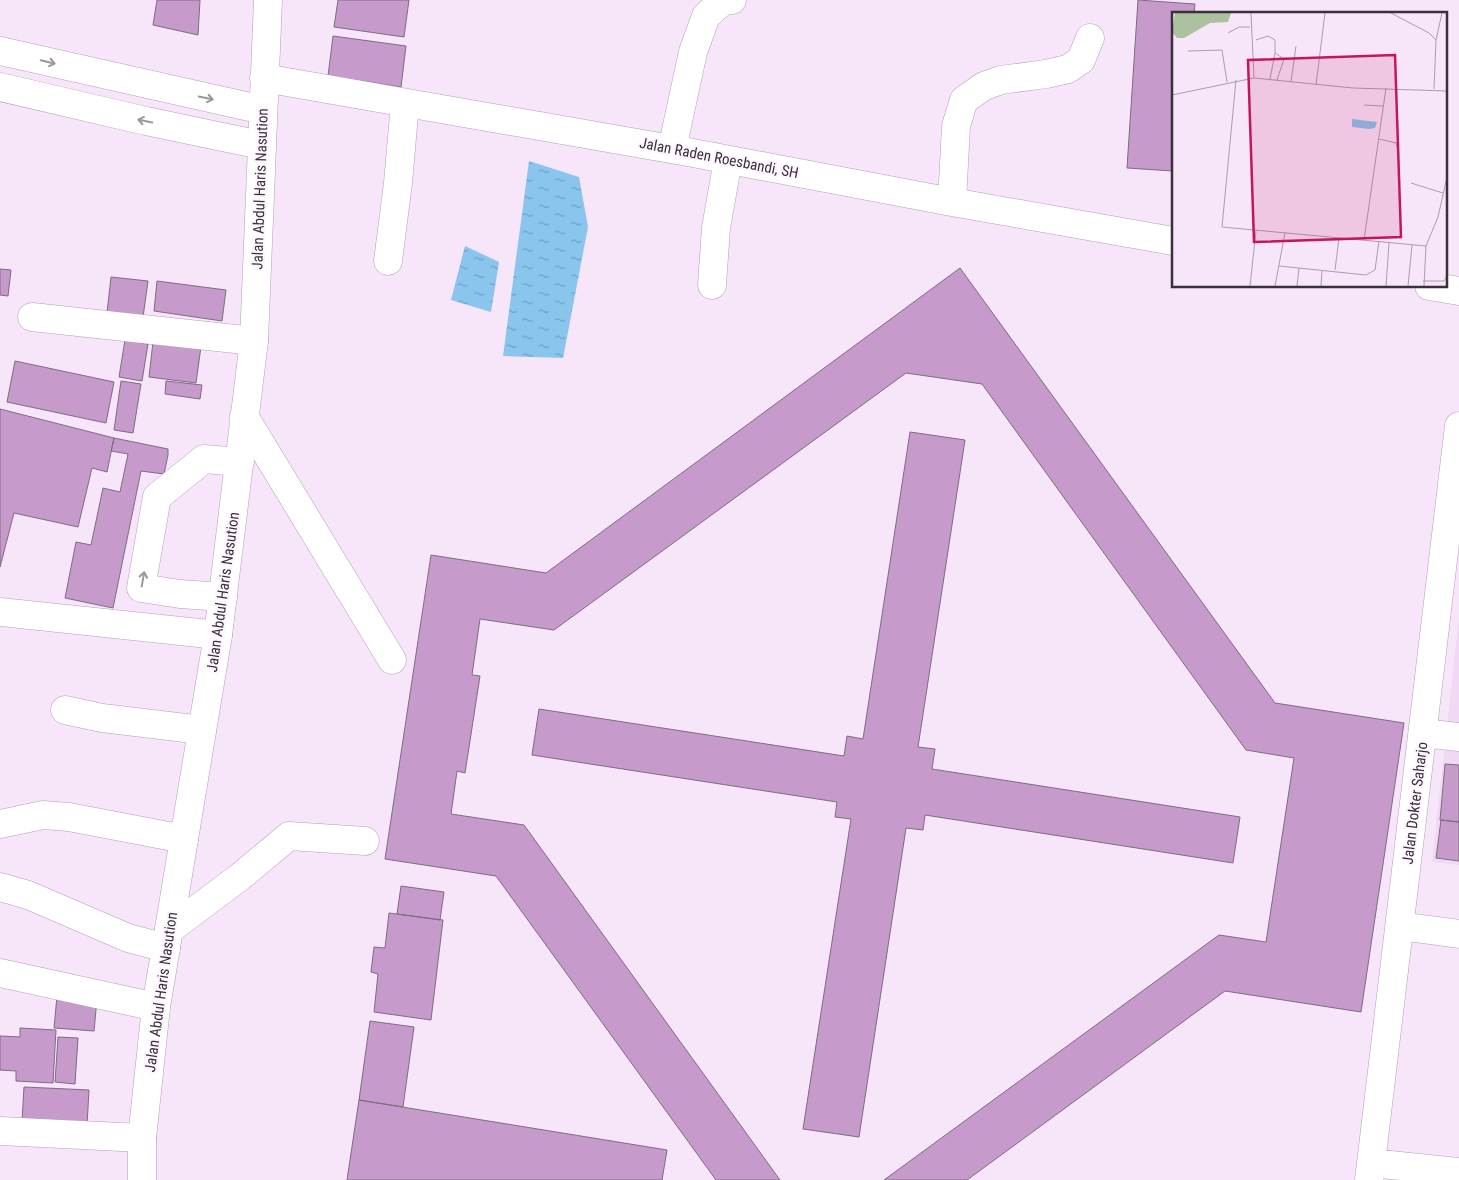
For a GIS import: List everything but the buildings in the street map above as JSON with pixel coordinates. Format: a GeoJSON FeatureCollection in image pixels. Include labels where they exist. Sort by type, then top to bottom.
{"type":"FeatureCollection","features":[{"type":"Feature","properties":{"kind":"main road","name":"Jalan Abdul Haris Nasution"},"geometry":{"type":"LineString","coordinates":[[142,1180],[142,1138],[156,1007],[218,635],[254,341],[268,0]]}},
{"type":"Feature","properties":{"kind":"main road"},"geometry":{"type":"LineString","coordinates":[[672,149],[692,52],[706,16],[723,1],[732,0]]}},
{"type":"Feature","properties":{"kind":"main road"},"geometry":{"type":"LineString","coordinates":[[952,202],[956,126],[964,100],[984,86],[1001,80],[1068,69],[1081,60],[1090,38]]}},
{"type":"Feature","properties":{"kind":"main road"},"geometry":{"type":"LineString","coordinates":[[0,51],[263,110]]}},
{"type":"Feature","properties":{"kind":"main road","name":"Jalan Raden Roesbandi, SH"},"geometry":{"type":"LineString","coordinates":[[264,78],[672,149],[952,202],[1172,241]]}},
{"type":"Feature","properties":{"kind":"main road"},"geometry":{"type":"LineString","coordinates":[[0,87],[146,121],[261,145]]}},
{"type":"Feature","properties":{"kind":"main road"},"geometry":{"type":"LineString","coordinates":[[388,261],[398,183],[405,103]]}},
{"type":"Feature","properties":{"kind":"main road"},"geometry":{"type":"LineString","coordinates":[[712,285],[716,228],[728,160]]}},
{"type":"Feature","properties":{"kind":"main road"},"geometry":{"type":"LineString","coordinates":[[1440,288],[1459,292]]}},
{"type":"Feature","properties":{"kind":"main road"},"geometry":{"type":"LineString","coordinates":[[32,318],[254,341]]}},
{"type":"Feature","properties":{"kind":"main road"},"geometry":{"type":"LineString","coordinates":[[244,416],[392,660]]}},
{"type":"Feature","properties":{"kind":"main road","name":"Jalan Dokter Saharjo"},"geometry":{"type":"LineString","coordinates":[[1370,1171],[1423,733],[1448,623],[1459,426]]}},
{"type":"Feature","properties":{"kind":"main road"},"geometry":{"type":"LineString","coordinates":[[222,597],[180,594],[141,588],[157,497],[204,459],[240,462]]}},
{"type":"Feature","properties":{"kind":"main road"},"geometry":{"type":"LineString","coordinates":[[0,612],[218,635]]}},
{"type":"Feature","properties":{"kind":"main road"},"geometry":{"type":"LineString","coordinates":[[65,710],[102,718],[202,730]]}},
{"type":"Feature","properties":{"kind":"main road"},"geometry":{"type":"LineString","coordinates":[[1423,733],[1459,738]]}},
{"type":"Feature","properties":{"kind":"main road"},"geometry":{"type":"LineString","coordinates":[[0,824],[43,815],[69,817],[184,839]]}},
{"type":"Feature","properties":{"kind":"main road"},"geometry":{"type":"LineString","coordinates":[[0,887],[28,895],[128,938],[168,939],[289,836],[365,841]]}},
{"type":"Feature","properties":{"kind":"main road"},"geometry":{"type":"LineString","coordinates":[[1400,926],[1459,934]]}},
{"type":"Feature","properties":{"kind":"main road"},"geometry":{"type":"LineString","coordinates":[[0,973],[156,1007]]}},
{"type":"Feature","properties":{"kind":"main road"},"geometry":{"type":"LineString","coordinates":[[0,1132],[142,1138]]}},
{"type":"Feature","properties":{"kind":"main road"},"geometry":{"type":"LineString","coordinates":[[1370,1171],[1459,1172]]}},
{"type":"Feature","properties":{"kind":"shaded area"},"geometry":{"type":"Polygon","coordinates":[[[1459,617],[1459,865],[1432,862],[1459,617]]]}},
{"type":"Feature","properties":{"kind":"water"},"geometry":{"type":"Polygon","coordinates":[[[529,161],[579,177],[588,227],[563,358],[503,356],[529,161]]]}},
{"type":"Feature","properties":{"kind":"water"},"geometry":{"type":"Polygon","coordinates":[[[465,246],[499,262],[491,312],[451,300],[465,246]]]}}]}
